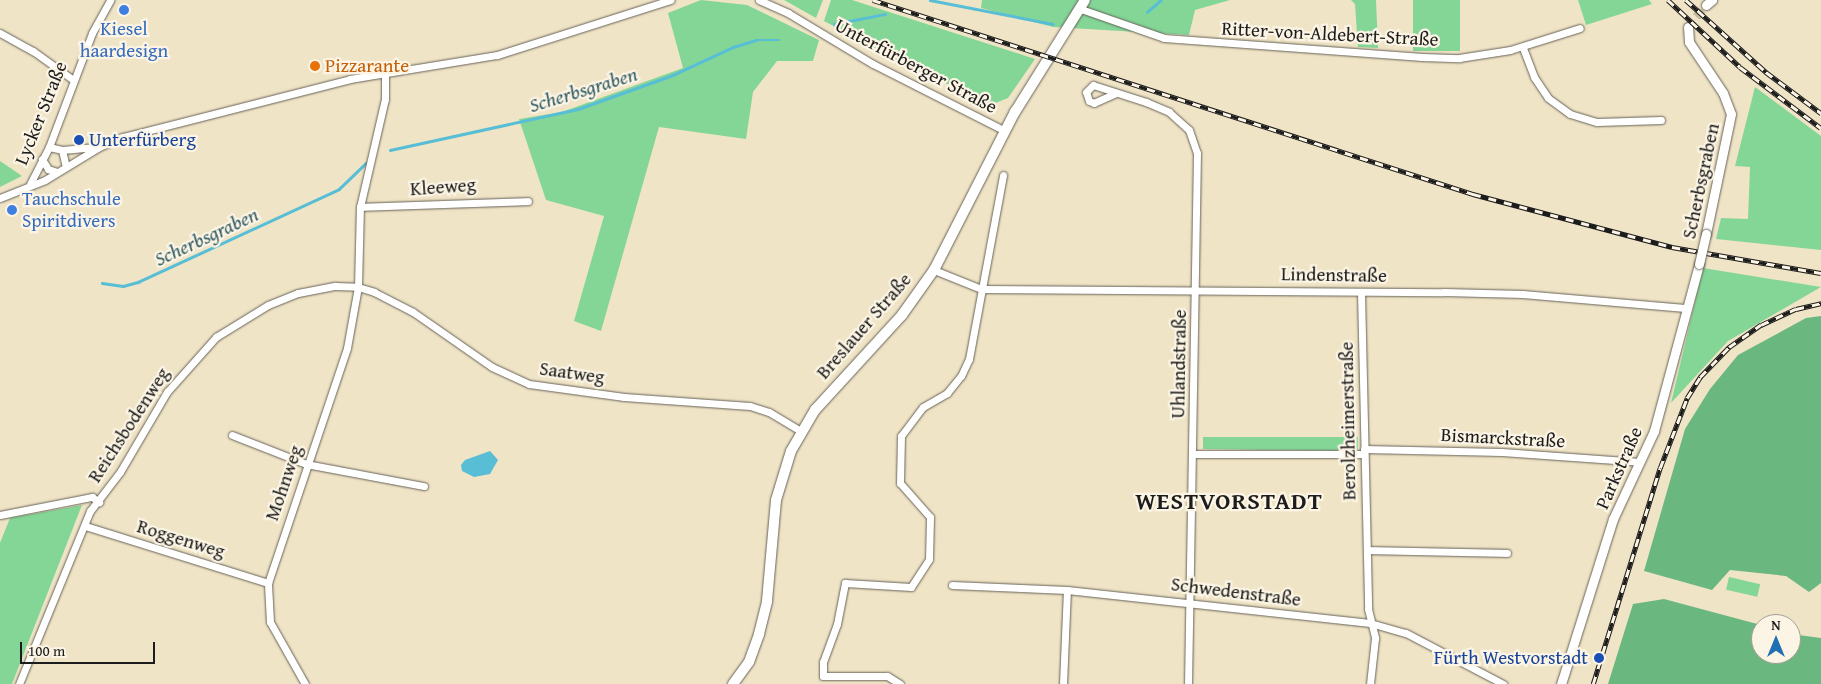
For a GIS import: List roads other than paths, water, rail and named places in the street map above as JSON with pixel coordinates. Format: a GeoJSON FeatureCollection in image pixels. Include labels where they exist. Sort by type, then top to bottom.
{"type":"FeatureCollection","features":[{"type":"Feature","properties":{"kind":"main road","name":"Breslauer Straße"},"geometry":{"type":"LineString","coordinates":[[733,684],[749,662],[759,634],[766,602],[776,500],[791,451],[801,431],[830,391],[902,315],[934,270],[1005,131],[1081,3]]}},
{"type":"Feature","properties":{"kind":"street","name":"Lycker Straße"},"geometry":{"type":"LineString","coordinates":[[30,184],[49,147],[72,80],[110,0]]}},
{"type":"Feature","properties":{"kind":"street"},"geometry":{"type":"LineString","coordinates":[[49,147],[62,150],[99,147],[191,118],[350,80],[498,55],[670,0]]}},
{"type":"Feature","properties":{"kind":"street","name":"Unterfürberger Straße"},"geometry":{"type":"LineString","coordinates":[[759,0],[788,13],[873,64],[1005,131]]}},
{"type":"Feature","properties":{"kind":"street","name":"Ritter-von-Aldebert-Straße"},"geometry":{"type":"LineString","coordinates":[[1081,3],[1164,38],[1218,44],[1431,58],[1459,58],[1523,48],[1580,28]]}},
{"type":"Feature","properties":{"kind":"street","name":"Scherbsgraben"},"geometry":{"type":"LineString","coordinates":[[1688,27],[1689,42],[1723,93],[1731,114],[1700,264]]}},
{"type":"Feature","properties":{"kind":"street"},"geometry":{"type":"LineString","coordinates":[[0,33],[33,51],[72,80]]}},
{"type":"Feature","properties":{"kind":"street"},"geometry":{"type":"LineString","coordinates":[[1523,48],[1534,77],[1548,98],[1570,114],[1597,122],[1661,120]]}},
{"type":"Feature","properties":{"kind":"street"},"geometry":{"type":"LineString","coordinates":[[358,287],[360,206],[385,99],[385,75]]}},
{"type":"Feature","properties":{"kind":"street","name":"Uhlandstraße"},"geometry":{"type":"LineString","coordinates":[[1116,93],[1168,112],[1180,120],[1195,140],[1197,152],[1197,290],[1188,684]]}},
{"type":"Feature","properties":{"kind":"street"},"geometry":{"type":"LineString","coordinates":[[0,198],[57,172],[99,147]]}},
{"type":"Feature","properties":{"kind":"street"},"geometry":{"type":"LineString","coordinates":[[62,150],[66,167]]}},
{"type":"Feature","properties":{"kind":"street"},"geometry":{"type":"LineString","coordinates":[[42,159],[48,169],[57,172]]}},
{"type":"Feature","properties":{"kind":"street"},"geometry":{"type":"LineString","coordinates":[[900,684],[888,676],[823,676],[823,662],[837,624],[845,583],[911,587],[929,559],[930,517],[900,483],[902,436],[923,407],[936,401],[961,377],[969,359],[980,289],[1003,176]]}},
{"type":"Feature","properties":{"kind":"street","name":"Kleeweg"},"geometry":{"type":"LineString","coordinates":[[360,206],[528,200]]}},
{"type":"Feature","properties":{"kind":"street","name":"Parkstraße"},"geometry":{"type":"LineString","coordinates":[[1561,684],[1613,519],[1640,462],[1669,384],[1687,308],[1700,264]]}},
{"type":"Feature","properties":{"kind":"street","name":"Lindenstraße"},"geometry":{"type":"LineString","coordinates":[[934,270],[980,289],[1523,294],[1687,308]]}},
{"type":"Feature","properties":{"kind":"street","name":"Reichsbodenweg"},"geometry":{"type":"LineString","coordinates":[[18,684],[52,598],[90,511],[99,502],[167,392],[216,338],[268,305],[298,293],[335,286],[358,287]]}},
{"type":"Feature","properties":{"kind":"street","name":"Saatweg"},"geometry":{"type":"LineString","coordinates":[[358,287],[413,312],[492,367],[529,384],[624,397],[717,403],[769,412],[801,431]]}},
{"type":"Feature","properties":{"kind":"street","name":"Mohnweg"},"geometry":{"type":"LineString","coordinates":[[304,684],[270,622],[268,583],[306,464],[347,348],[358,287]]}},
{"type":"Feature","properties":{"kind":"street","name":"Berolzheimerstraße"},"geometry":{"type":"LineString","coordinates":[[1361,292],[1370,623],[1375,638],[1370,684]]}},
{"type":"Feature","properties":{"kind":"street"},"geometry":{"type":"LineString","coordinates":[[232,434],[306,464],[424,486]]}},
{"type":"Feature","properties":{"kind":"street","name":"Bismarckstraße"},"geometry":{"type":"LineString","coordinates":[[1194,454],[1502,452],[1640,462]]}},
{"type":"Feature","properties":{"kind":"street"},"geometry":{"type":"LineString","coordinates":[[0,515],[92,497],[99,502]]}},
{"type":"Feature","properties":{"kind":"street","name":"Roggenweg"},"geometry":{"type":"LineString","coordinates":[[85,526],[268,583]]}},
{"type":"Feature","properties":{"kind":"street"},"geometry":{"type":"LineString","coordinates":[[1368,550],[1507,553]]}},
{"type":"Feature","properties":{"kind":"street","name":"Schwedenstraße"},"geometry":{"type":"LineString","coordinates":[[952,585],[1067,590],[1370,623],[1406,633],[1503,684]]}},
{"type":"Feature","properties":{"kind":"street"},"geometry":{"type":"LineString","coordinates":[[1063,684],[1067,590]]}},
{"type":"Feature","properties":{"kind":"water"},"geometry":{"type":"Polygon","coordinates":[[[490,451],[498,460],[490,474],[474,477],[462,471],[461,465],[465,460],[490,451]]]}},
{"type":"Feature","properties":{"kind":"waterway","name":"Scherbsgraben"},"geometry":{"type":"LineString","coordinates":[[930,0],[1053,24]]}},
{"type":"Feature","properties":{"kind":"waterway","name":"Scherbsgraben"},"geometry":{"type":"LineString","coordinates":[[1147,12],[1161,0]]}},
{"type":"Feature","properties":{"kind":"waterway","name":"Scherbsgraben"},"geometry":{"type":"LineString","coordinates":[[834,24],[885,14]]}},
{"type":"Feature","properties":{"kind":"waterway","name":"Scherbsgraben"},"geometry":{"type":"LineString","coordinates":[[390,150],[578,109],[673,75],[733,47],[756,40],[779,40]]}},
{"type":"Feature","properties":{"kind":"waterway","name":"Scherbsgraben"},"geometry":{"type":"LineString","coordinates":[[102,283],[123,286],[138,282],[339,189],[366,163]]}},
{"type":"Feature","properties":{"kind":"tunnel"},"geometry":{"type":"LineString","coordinates":[[1688,27],[1706,5]]}},
{"type":"Feature","properties":{"kind":"railway"},"geometry":{"type":"LineString","coordinates":[[873,0],[1473,194],[1672,247],[1821,273]]}},
{"type":"Feature","properties":{"kind":"railway"},"geometry":{"type":"LineString","coordinates":[[1668,0],[1740,67],[1821,128]]}},
{"type":"Feature","properties":{"kind":"railway"},"geometry":{"type":"LineString","coordinates":[[1686,0],[1766,72],[1821,113]]}},
{"type":"Feature","properties":{"kind":"railway"},"geometry":{"type":"LineString","coordinates":[[1593,684],[1660,468],[1687,398],[1700,377],[1729,347],[1761,325],[1796,309],[1821,303]]}},
{"type":"Feature","properties":{"kind":"place","name":"Kiesel haardesign"},"geometry":{"type":"Point","coordinates":[124,10]}},
{"type":"Feature","properties":{"kind":"place","name":"Pizzarante"},"geometry":{"type":"Point","coordinates":[315,66]}},
{"type":"Feature","properties":{"kind":"place","name":"Unterfürberg"},"geometry":{"type":"Point","coordinates":[79,140]}},
{"type":"Feature","properties":{"kind":"place","name":"Tauchschule Spiritdivers"},"geometry":{"type":"Point","coordinates":[12,210]}},
{"type":"Feature","properties":{"kind":"place","name":"Fürth Westvorstadt"},"geometry":{"type":"Point","coordinates":[1599,658]}},
{"type":"Feature","properties":{"kind":"district","name":"WESTVORSTADT"},"geometry":{"type":"Point","coordinates":[1229,501]}}]}
